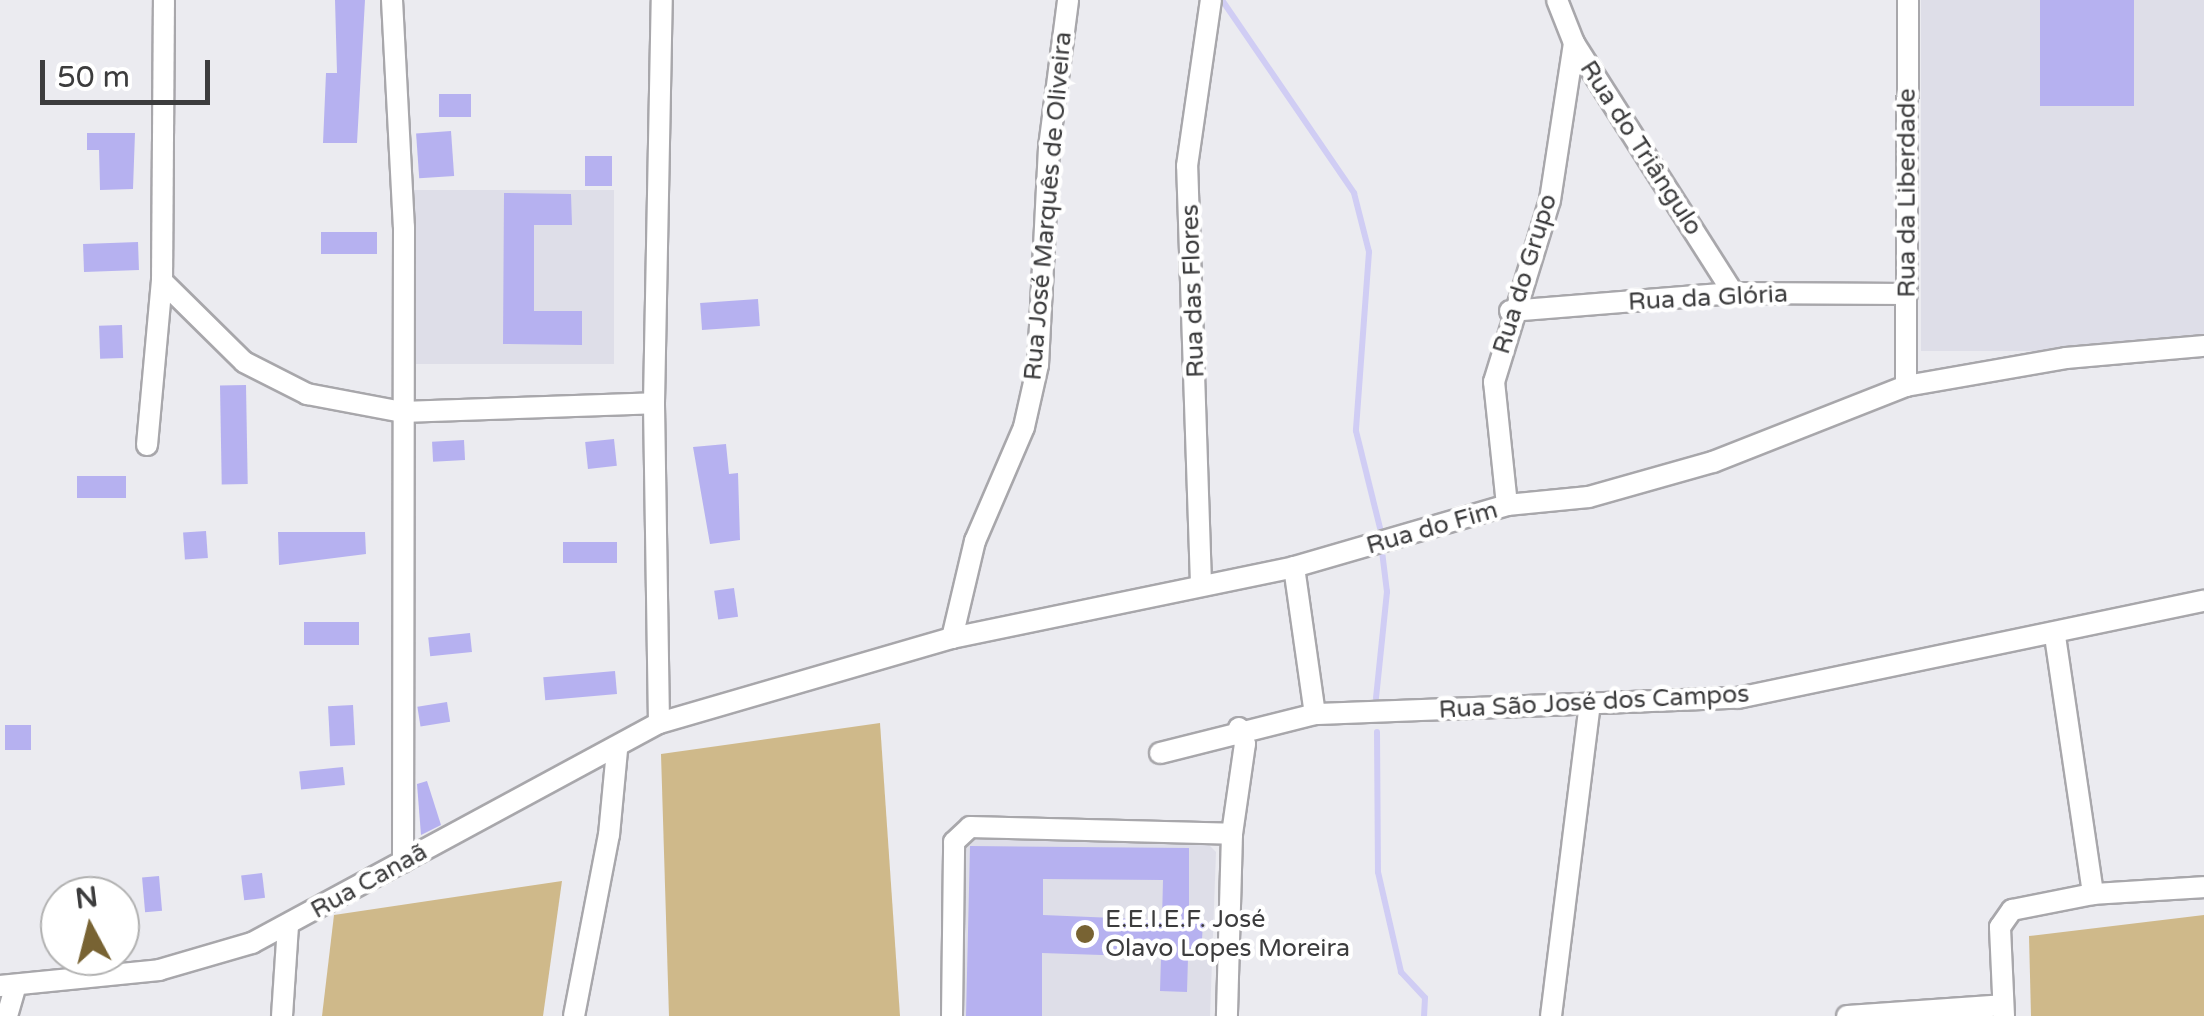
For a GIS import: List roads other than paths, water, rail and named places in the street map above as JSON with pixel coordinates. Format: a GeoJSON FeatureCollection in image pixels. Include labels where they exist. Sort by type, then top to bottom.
{"type":"FeatureCollection","features":[{"type":"Feature","properties":{"kind":"street"},"geometry":{"type":"LineString","coordinates":[[146,445],[162,281],[164,0]]}},
{"type":"Feature","properties":{"kind":"street"},"geometry":{"type":"LineString","coordinates":[[392,0],[404,226],[403,862]]}},
{"type":"Feature","properties":{"kind":"street"},"geometry":{"type":"LineString","coordinates":[[659,722],[654,403],[662,0]]}},
{"type":"Feature","properties":{"kind":"street","name":"Rua José Marquês de Oliveira"},"geometry":{"type":"LineString","coordinates":[[952,638],[974,542],[1024,427],[1038,365],[1049,148],[1068,0]]}},
{"type":"Feature","properties":{"kind":"street","name":"Rua das Flores"},"geometry":{"type":"LineString","coordinates":[[1200,584],[1187,166],[1212,0]]}},
{"type":"Feature","properties":{"kind":"street","name":"Rua do Triângulo"},"geometry":{"type":"LineString","coordinates":[[1557,0],[1574,44],[1733,292]]}},
{"type":"Feature","properties":{"kind":"street","name":"Rua da Liberdade"},"geometry":{"type":"LineString","coordinates":[[1906,386],[1908,0]]}},
{"type":"Feature","properties":{"kind":"street","name":"Rua do Grupo"},"geometry":{"type":"LineString","coordinates":[[1507,505],[1494,382],[1510,311],[1550,200],[1574,44]]}},
{"type":"Feature","properties":{"kind":"street"},"geometry":{"type":"LineString","coordinates":[[162,281],[270,381],[402,412],[654,403]]}},
{"type":"Feature","properties":{"kind":"street","name":"Rua da Glória"},"geometry":{"type":"LineString","coordinates":[[1510,311],[1733,292],[1906,294]]}},
{"type":"Feature","properties":{"kind":"street","name":"Rua do Fim"},"geometry":{"type":"LineString","coordinates":[[659,722],[952,638],[1294,567],[1507,505],[1589,497],[1713,462],[1906,386],[2066,358],[2204,346]]}},
{"type":"Feature","properties":{"kind":"street"},"geometry":{"type":"LineString","coordinates":[[1294,567],[1315,714]]}},
{"type":"Feature","properties":{"kind":"street","name":"Rua São José dos Campos"},"geometry":{"type":"LineString","coordinates":[[1160,753],[1239,728],[1315,714],[1738,698],[2055,636],[2204,600]]}},
{"type":"Feature","properties":{"kind":"street"},"geometry":{"type":"LineString","coordinates":[[2055,636],[2094,894]]}},
{"type":"Feature","properties":{"kind":"street"},"geometry":{"type":"LineString","coordinates":[[1551,1016],[1590,704]]}},
{"type":"Feature","properties":{"kind":"street","name":"Rua Canaã"},"geometry":{"type":"LineString","coordinates":[[8,987],[59,985],[188,962],[288,925],[617,750],[659,722]]}},
{"type":"Feature","properties":{"kind":"street"},"geometry":{"type":"LineString","coordinates":[[1227,1016],[1232,834],[1245,744],[1239,728]]}},
{"type":"Feature","properties":{"kind":"street"},"geometry":{"type":"LineString","coordinates":[[574,1016],[609,835],[617,750]]}},
{"type":"Feature","properties":{"kind":"street"},"geometry":{"type":"LineString","coordinates":[[952,1016],[960,832],[1232,834]]}},
{"type":"Feature","properties":{"kind":"street"},"geometry":{"type":"LineString","coordinates":[[1846,1016],[2004,1010],[2000,927],[2023,907],[2094,894],[2204,887]]}},
{"type":"Feature","properties":{"kind":"street"},"geometry":{"type":"LineString","coordinates":[[282,1016],[288,925]]}},
{"type":"Feature","properties":{"kind":"street"},"geometry":{"type":"LineString","coordinates":[[7,1016],[8,987]]}},
{"type":"Feature","properties":{"kind":"waterway"},"geometry":{"type":"LineString","coordinates":[[1222,0],[1354,193],[1369,252],[1356,431],[1380,528]]}},
{"type":"Feature","properties":{"kind":"waterway"},"geometry":{"type":"LineString","coordinates":[[1376,698],[1387,592],[1382,551]]}},
{"type":"Feature","properties":{"kind":"waterway"},"geometry":{"type":"LineString","coordinates":[[1377,732],[1378,872],[1401,972],[1425,998],[1424,1016]]}},
{"type":"Feature","properties":{"kind":"place","name":"E.E.I.E.F. José Olavo Lopes Moreira"},"geometry":{"type":"Point","coordinates":[1085,934]}}]}
